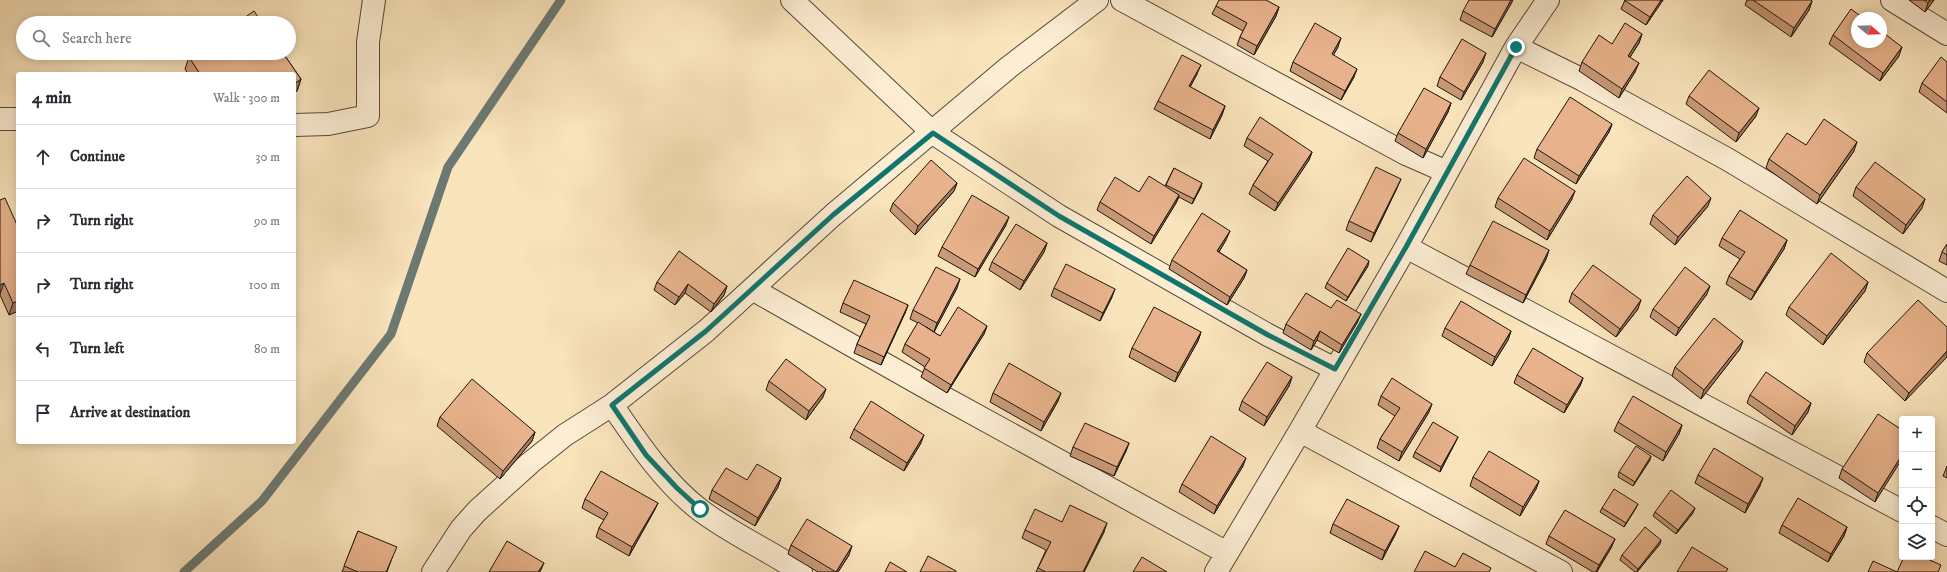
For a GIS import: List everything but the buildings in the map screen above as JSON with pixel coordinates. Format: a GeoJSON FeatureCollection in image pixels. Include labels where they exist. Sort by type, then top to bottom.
{"type":"FeatureCollection","features":[{"type":"Feature","properties":{"kind":"street"},"geometry":{"type":"LineString","coordinates":[[296,126],[328,124],[368,116],[368,42],[374,0]]}},
{"type":"Feature","properties":{"kind":"street"},"geometry":{"type":"LineString","coordinates":[[792,0],[933,133],[1059,216],[1268,335],[1335,369]]}},
{"type":"Feature","properties":{"kind":"street"},"geometry":{"type":"LineString","coordinates":[[433,572],[461,529],[477,510],[530,463],[565,435],[612,405],[706,331],[833,215],[933,133],[1009,67],[1097,0]]}},
{"type":"Feature","properties":{"kind":"street"},"geometry":{"type":"LineString","coordinates":[[1122,0],[1406,154],[1447,172]]}},
{"type":"Feature","properties":{"kind":"street"},"geometry":{"type":"LineString","coordinates":[[1216,572],[1300,431],[1406,247],[1516,47],[1548,0]]}},
{"type":"Feature","properties":{"kind":"street"},"geometry":{"type":"LineString","coordinates":[[1892,0],[1947,34]]}},
{"type":"Feature","properties":{"kind":"street"},"geometry":{"type":"LineString","coordinates":[[1516,47],[1583,80],[1727,159],[1947,291]]}},
{"type":"Feature","properties":{"kind":"street"},"geometry":{"type":"LineString","coordinates":[[0,119],[16,119]]}},
{"type":"Feature","properties":{"kind":"street"},"geometry":{"type":"LineString","coordinates":[[1406,247],[1899,509]]}},
{"type":"Feature","properties":{"kind":"street"},"geometry":{"type":"LineString","coordinates":[[752,289],[1227,553]]}},
{"type":"Feature","properties":{"kind":"street"},"geometry":{"type":"LineString","coordinates":[[612,405],[646,455],[677,488],[700,509],[725,527],[801,572]]}},
{"type":"Feature","properties":{"kind":"street"},"geometry":{"type":"LineString","coordinates":[[1300,431],[1560,572]]}},
{"type":"Feature","properties":{"kind":"street"},"geometry":{"type":"LineString","coordinates":[[1935,529],[1947,535]]}},
{"type":"Feature","properties":{"kind":"waterway"},"geometry":{"type":"LineString","coordinates":[[184,572],[262,501],[391,334],[448,167],[561,0]]}},
{"type":"Feature","properties":{"kind":"route"},"geometry":{"type":"LineString","coordinates":[[700,509],[677,488],[646,455],[612,405],[706,331],[833,215],[933,133],[1059,216],[1268,335],[1335,369],[1406,247],[1516,47]]}}]}
